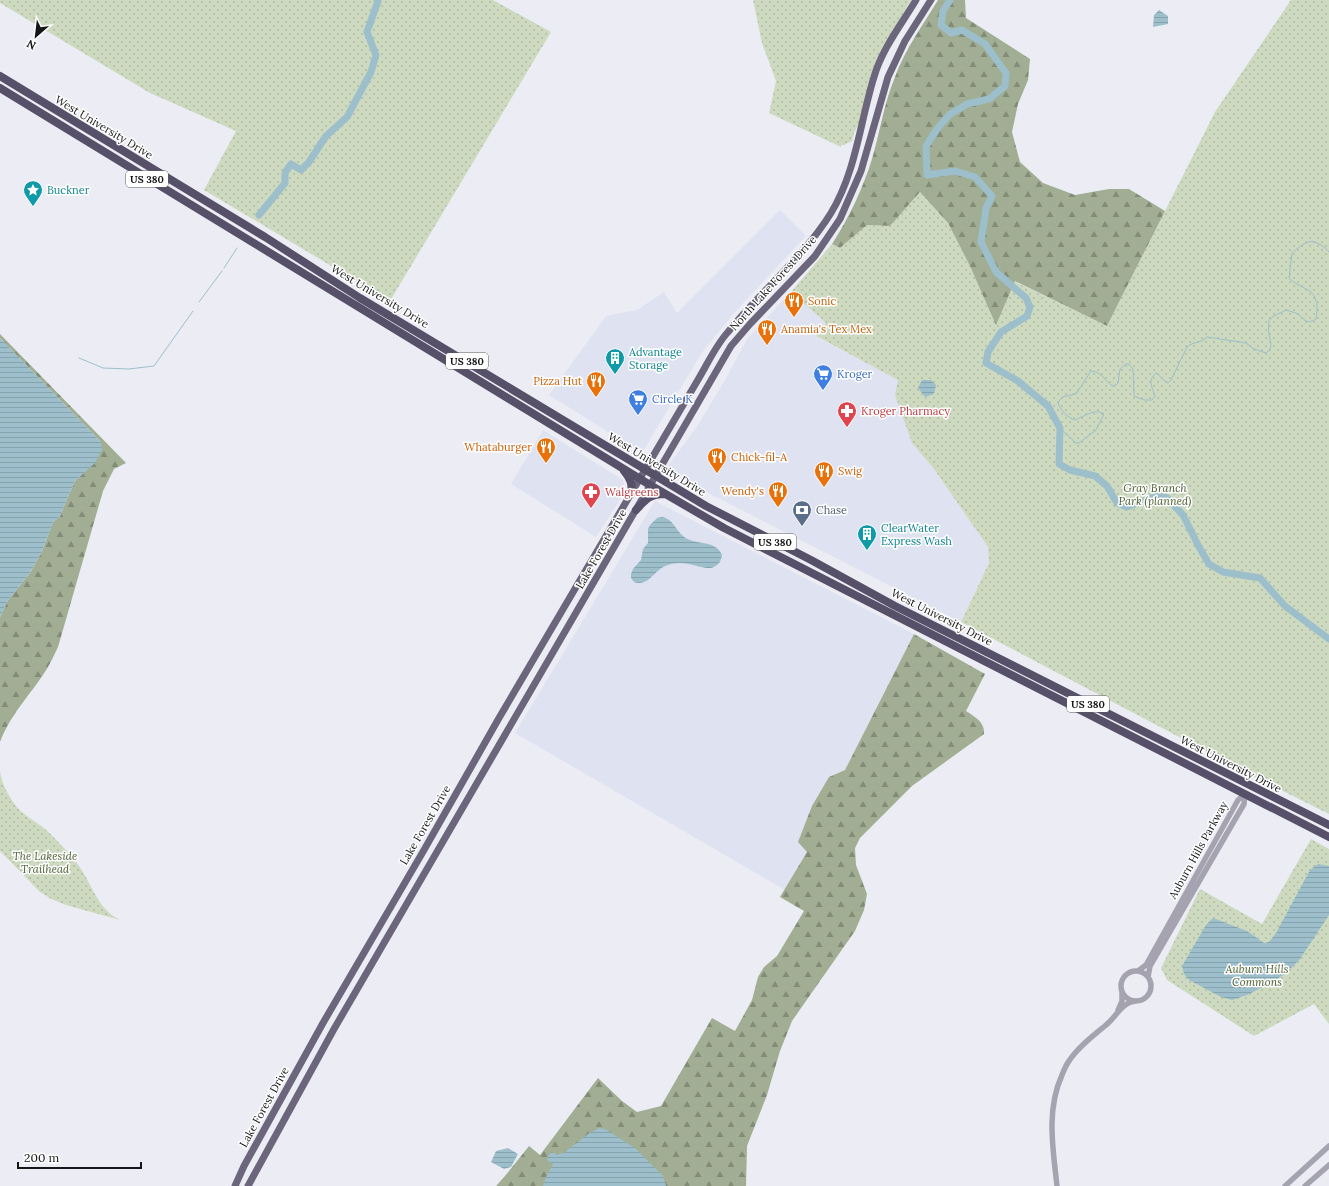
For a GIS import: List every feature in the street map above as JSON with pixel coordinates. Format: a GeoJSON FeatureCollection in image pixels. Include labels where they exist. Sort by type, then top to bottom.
{"type":"FeatureCollection","features":[{"type":"Feature","properties":{"kind":"highway","name":"West University Drive"},"geometry":{"type":"LineString","coordinates":[[0,76],[265,237],[360,298],[655,476],[731,520],[788,548],[895,606],[1329,825]]}},
{"type":"Feature","properties":{"kind":"highway","name":"West University Drive"},"geometry":{"type":"LineString","coordinates":[[0,88],[556,428],[732,533],[1329,837]]}},
{"type":"Feature","properties":{"kind":"highway"},"geometry":{"type":"LineString","coordinates":[[39,113],[46,105]]}},
{"type":"Feature","properties":{"kind":"highway"},"geometry":{"type":"LineString","coordinates":[[556,428],[561,419]]}},
{"type":"Feature","properties":{"kind":"highway"},"geometry":{"type":"LineString","coordinates":[[621,467],[631,480],[631,494]]}},
{"type":"Feature","properties":{"kind":"highway"},"geometry":{"type":"LineString","coordinates":[[636,510],[649,497],[656,494],[665,494]]}},
{"type":"Feature","properties":{"kind":"highway"},"geometry":{"type":"LineString","coordinates":[[890,613],[898,610],[957,641],[967,642]]}},
{"type":"Feature","properties":{"kind":"highway"},"geometry":{"type":"LineString","coordinates":[[1245,794],[1250,785]]}},
{"type":"Feature","properties":{"kind":"main road","name":"North Lake Forest Drive"},"geometry":{"type":"LineString","coordinates":[[640,479],[726,334],[804,250],[832,212],[852,166],[874,76],[883,53],[916,0]]}},
{"type":"Feature","properties":{"kind":"main road","name":"North Lake Forest Drive"},"geometry":{"type":"LineString","coordinates":[[650,485],[732,346],[750,324],[815,256],[840,219],[862,171],[888,77],[905,41],[930,0]]}},
{"type":"Feature","properties":{"kind":"main road"},"geometry":{"type":"LineString","coordinates":[[757,299],[766,308]]}},
{"type":"Feature","properties":{"kind":"main road"},"geometry":{"type":"LineString","coordinates":[[699,378],[709,384]]}},
{"type":"Feature","properties":{"kind":"main road","name":"Lake Forest Drive"},"geometry":{"type":"LineString","coordinates":[[234,1186],[323,1023],[506,706],[640,479]]}},
{"type":"Feature","properties":{"kind":"main road","name":"Lake Forest Drive"},"geometry":{"type":"LineString","coordinates":[[248,1186],[256,1169],[342,1016],[650,485]]}},
{"type":"Feature","properties":{"kind":"street","name":"Auburn Hills Parkway"},"geometry":{"type":"LineString","coordinates":[[1138,971],[1146,965],[1238,800],[1245,794]]}},
{"type":"Feature","properties":{"kind":"street","name":"Auburn Hills Parkway"},"geometry":{"type":"LineString","coordinates":[[1148,977],[1150,966],[1244,804],[1245,794]]}},
{"type":"Feature","properties":{"kind":"street"},"geometry":{"type":"LineString","coordinates":[[1057,1186],[1052,1127],[1053,1103],[1056,1087],[1068,1061],[1081,1046],[1109,1023],[1128,1003],[1144,999],[1150,992],[1151,986],[1148,977],[1144,973],[1138,971],[1132,972],[1125,976],[1122,983],[1122,1001],[1116,1014]]}},
{"type":"Feature","properties":{"kind":"street"},"geometry":{"type":"LineString","coordinates":[[1122,990],[1126,997],[1136,1001]]}},
{"type":"Feature","properties":{"kind":"street"},"geometry":{"type":"LineString","coordinates":[[1285,1186],[1329,1146]]}},
{"type":"Feature","properties":{"kind":"street"},"geometry":{"type":"LineString","coordinates":[[1305,1186],[1329,1164]]}},
{"type":"Feature","properties":{"kind":"shaded area"},"geometry":{"type":"Polygon","coordinates":[[[780,210],[806,236],[734,313],[701,354],[642,453],[549,395],[606,316],[637,310],[664,292],[677,313],[780,210]]]}},
{"type":"Feature","properties":{"kind":"shaded area"},"geometry":{"type":"Polygon","coordinates":[[[791,292],[827,324],[816,337],[899,380],[912,443],[934,469],[988,547],[989,563],[961,622],[665,470],[696,428],[725,380],[747,339],[791,292]]]}},
{"type":"Feature","properties":{"kind":"shaded area"},"geometry":{"type":"Polygon","coordinates":[[[543,430],[623,480],[625,492],[596,537],[511,484],[543,430]]]}},
{"type":"Feature","properties":{"kind":"shaded area"},"geometry":{"type":"Polygon","coordinates":[[[655,501],[914,634],[845,770],[829,777],[807,852],[785,890],[515,733],[655,501]]]}},
{"type":"Feature","properties":{"kind":"green space"},"geometry":{"type":"Polygon","coordinates":[[[0,0],[493,0],[551,32],[390,301],[204,190],[236,131],[150,93],[0,3],[0,0]]]}},
{"type":"Feature","properties":{"kind":"green space"},"geometry":{"type":"Polygon","coordinates":[[[753,0],[911,0],[890,37],[861,120],[854,133],[852,141],[841,145],[841,147],[769,113],[776,81],[762,43],[753,0]]]}},
{"type":"Feature","properties":{"kind":"green space"},"geometry":{"type":"Polygon","coordinates":[[[938,0],[965,0],[966,18],[1030,59],[1028,80],[1018,104],[1012,132],[1020,162],[1043,183],[1075,195],[1109,189],[1129,189],[1165,211],[1107,326],[1015,281],[996,325],[969,264],[948,223],[920,192],[890,226],[867,225],[840,248],[832,244],[850,213],[864,181],[872,159],[891,87],[899,67],[909,47],[938,0]]]}},
{"type":"Feature","properties":{"kind":"green space","name":"Gray Branch Park (planned)"},"geometry":{"type":"Polygon","coordinates":[[[1291,0],[1329,0],[1329,814],[1255,777],[961,622],[989,563],[988,547],[934,469],[912,443],[895,395],[898,380],[816,336],[826,323],[791,292],[832,244],[840,248],[867,225],[890,226],[920,192],[948,223],[969,264],[996,324],[1014,281],[1107,326],[1215,112],[1291,0]]]}},
{"type":"Feature","properties":{"kind":"green space"},"geometry":{"type":"Polygon","coordinates":[[[0,334],[126,463],[114,469],[103,491],[58,647],[42,676],[10,722],[0,742],[0,617],[8,600],[30,573],[42,551],[53,522],[60,516],[75,481],[94,463],[101,442],[0,338],[0,334]]]}},
{"type":"Feature","properties":{"kind":"green space"},"geometry":{"type":"Polygon","coordinates":[[[914,634],[985,674],[966,711],[981,723],[984,734],[912,786],[860,838],[855,848],[856,865],[867,894],[864,910],[855,931],[792,1021],[780,1051],[767,1095],[747,1146],[746,1186],[496,1186],[529,1146],[540,1155],[598,1078],[622,1101],[637,1112],[661,1106],[712,1018],[735,1031],[752,1000],[758,977],[764,967],[777,956],[804,911],[780,897],[807,852],[798,842],[812,806],[829,777],[845,770],[914,634]]]}},
{"type":"Feature","properties":{"kind":"green space","name":"The Lakeside Trailhead"},"geometry":{"type":"Polygon","coordinates":[[[0,770],[5,789],[16,806],[45,829],[65,849],[82,870],[105,909],[120,920],[66,905],[51,899],[40,892],[0,851],[0,770]]]}},
{"type":"Feature","properties":{"kind":"green space","name":"Auburn Hills Commons"},"geometry":{"type":"Polygon","coordinates":[[[1311,839],[1329,849],[1329,1024],[1314,1004],[1254,1036],[1167,980],[1161,968],[1200,889],[1262,924],[1311,839]]]}},
{"type":"Feature","properties":{"kind":"water"},"geometry":{"type":"Polygon","coordinates":[[[1159,10],[1168,16],[1168,24],[1153,27],[1154,15],[1159,10]]]}},
{"type":"Feature","properties":{"kind":"water"},"geometry":{"type":"Polygon","coordinates":[[[0,338],[101,442],[102,450],[95,463],[75,481],[60,516],[53,522],[42,551],[30,573],[8,600],[0,617],[0,338]]]}},
{"type":"Feature","properties":{"kind":"water"},"geometry":{"type":"Polygon","coordinates":[[[922,380],[931,380],[936,385],[934,394],[925,397],[918,388],[922,380]]]}},
{"type":"Feature","properties":{"kind":"water"},"geometry":{"type":"Polygon","coordinates":[[[662,517],[669,520],[683,536],[688,539],[710,545],[719,550],[722,555],[719,563],[711,568],[683,563],[671,564],[661,568],[643,582],[634,582],[631,578],[631,574],[633,569],[641,560],[643,549],[648,543],[648,529],[657,518],[662,517]]]}},
{"type":"Feature","properties":{"kind":"water"},"geometry":{"type":"Polygon","coordinates":[[[1318,864],[1329,866],[1329,915],[1300,959],[1286,973],[1271,983],[1247,995],[1232,1000],[1221,997],[1189,980],[1184,974],[1182,966],[1206,925],[1213,918],[1247,931],[1264,943],[1269,942],[1276,933],[1310,870],[1318,864]]]}},
{"type":"Feature","properties":{"kind":"water"},"geometry":{"type":"Polygon","coordinates":[[[599,1128],[605,1129],[635,1148],[663,1176],[666,1186],[543,1186],[553,1164],[547,1160],[548,1156],[552,1152],[557,1155],[565,1152],[588,1134],[599,1128]]]}},
{"type":"Feature","properties":{"kind":"water"},"geometry":{"type":"Polygon","coordinates":[[[508,1148],[518,1154],[511,1167],[504,1169],[491,1162],[496,1151],[508,1148]]]}},
{"type":"Feature","properties":{"kind":"waterway"},"geometry":{"type":"LineString","coordinates":[[259,215],[285,183],[285,173],[291,164],[301,170],[309,162],[326,136],[347,117],[371,72],[376,55],[367,32],[378,1],[377,0]]}},
{"type":"Feature","properties":{"kind":"waterway"},"geometry":{"type":"LineString","coordinates":[[950,0],[943,11],[941,25],[951,33],[962,30],[985,44],[1006,73],[1005,86],[989,99],[967,104],[949,115],[937,129],[926,146],[927,175],[955,171],[975,177],[992,196],[986,208],[981,242],[996,272],[1026,298],[1030,307],[1027,316],[1001,332],[988,352],[986,363],[1018,381],[1048,406],[1060,428],[1059,464],[1070,470],[1095,476],[1107,486],[1117,503],[1127,507],[1157,496],[1167,498],[1183,515],[1209,564],[1223,572],[1260,578],[1285,606],[1329,639]]}},
{"type":"Feature","properties":{"kind":"waterway"},"geometry":{"type":"LineString","coordinates":[[1060,428],[1076,443],[1079,443],[1096,430],[1104,414],[1101,412],[1094,412],[1075,420],[1069,417],[1061,409],[1058,403],[1062,397],[1076,394],[1091,371],[1100,374],[1112,386],[1118,383],[1120,369],[1126,364],[1129,364],[1133,369],[1134,396],[1144,400],[1152,400],[1155,396],[1151,384],[1153,376],[1156,373],[1168,383],[1171,380],[1187,347],[1207,337],[1246,343],[1254,349],[1266,353],[1271,346],[1269,320],[1274,316],[1286,310],[1296,313],[1309,322],[1316,319],[1317,307],[1314,295],[1289,278],[1292,253],[1308,242],[1315,242],[1326,248],[1329,252]]}},
{"type":"Feature","properties":{"kind":"waterway"},"geometry":{"type":"LineString","coordinates":[[224,268],[237,248]]}},
{"type":"Feature","properties":{"kind":"waterway"},"geometry":{"type":"LineString","coordinates":[[199,302],[222,271]]}},
{"type":"Feature","properties":{"kind":"waterway"},"geometry":{"type":"LineString","coordinates":[[79,358],[103,368],[129,369],[154,366],[193,311]]}},
{"type":"Feature","properties":{"kind":"place","name":"Buckner"},"geometry":{"type":"Point","coordinates":[33,207]}},
{"type":"Feature","properties":{"kind":"place","name":"Sonic"},"geometry":{"type":"Point","coordinates":[794,318]}},
{"type":"Feature","properties":{"kind":"place","name":"Anamia's Tex Mex"},"geometry":{"type":"Point","coordinates":[767,346]}},
{"type":"Feature","properties":{"kind":"place","name":"Advantage Storage"},"geometry":{"type":"Point","coordinates":[615,375]}},
{"type":"Feature","properties":{"kind":"place","name":"Kroger"},"geometry":{"type":"Point","coordinates":[823,391]}},
{"type":"Feature","properties":{"kind":"place","name":"Pizza Hut"},"geometry":{"type":"Point","coordinates":[596,398]}},
{"type":"Feature","properties":{"kind":"place","name":"Circle K"},"geometry":{"type":"Point","coordinates":[638,416]}},
{"type":"Feature","properties":{"kind":"place","name":"Kroger Pharmacy"},"geometry":{"type":"Point","coordinates":[847,428]}},
{"type":"Feature","properties":{"kind":"place","name":"Whataburger"},"geometry":{"type":"Point","coordinates":[546,464]}},
{"type":"Feature","properties":{"kind":"place","name":"Chick-fil-A"},"geometry":{"type":"Point","coordinates":[717,474]}},
{"type":"Feature","properties":{"kind":"place","name":"Swig"},"geometry":{"type":"Point","coordinates":[824,488]}},
{"type":"Feature","properties":{"kind":"place","name":"Wendy's"},"geometry":{"type":"Point","coordinates":[778,508]}},
{"type":"Feature","properties":{"kind":"place","name":"Walgreens"},"geometry":{"type":"Point","coordinates":[591,509]}},
{"type":"Feature","properties":{"kind":"place","name":"Chase"},"geometry":{"type":"Point","coordinates":[802,527]}},
{"type":"Feature","properties":{"kind":"place","name":"ClearWater Express Wash"},"geometry":{"type":"Point","coordinates":[867,551]}}]}
